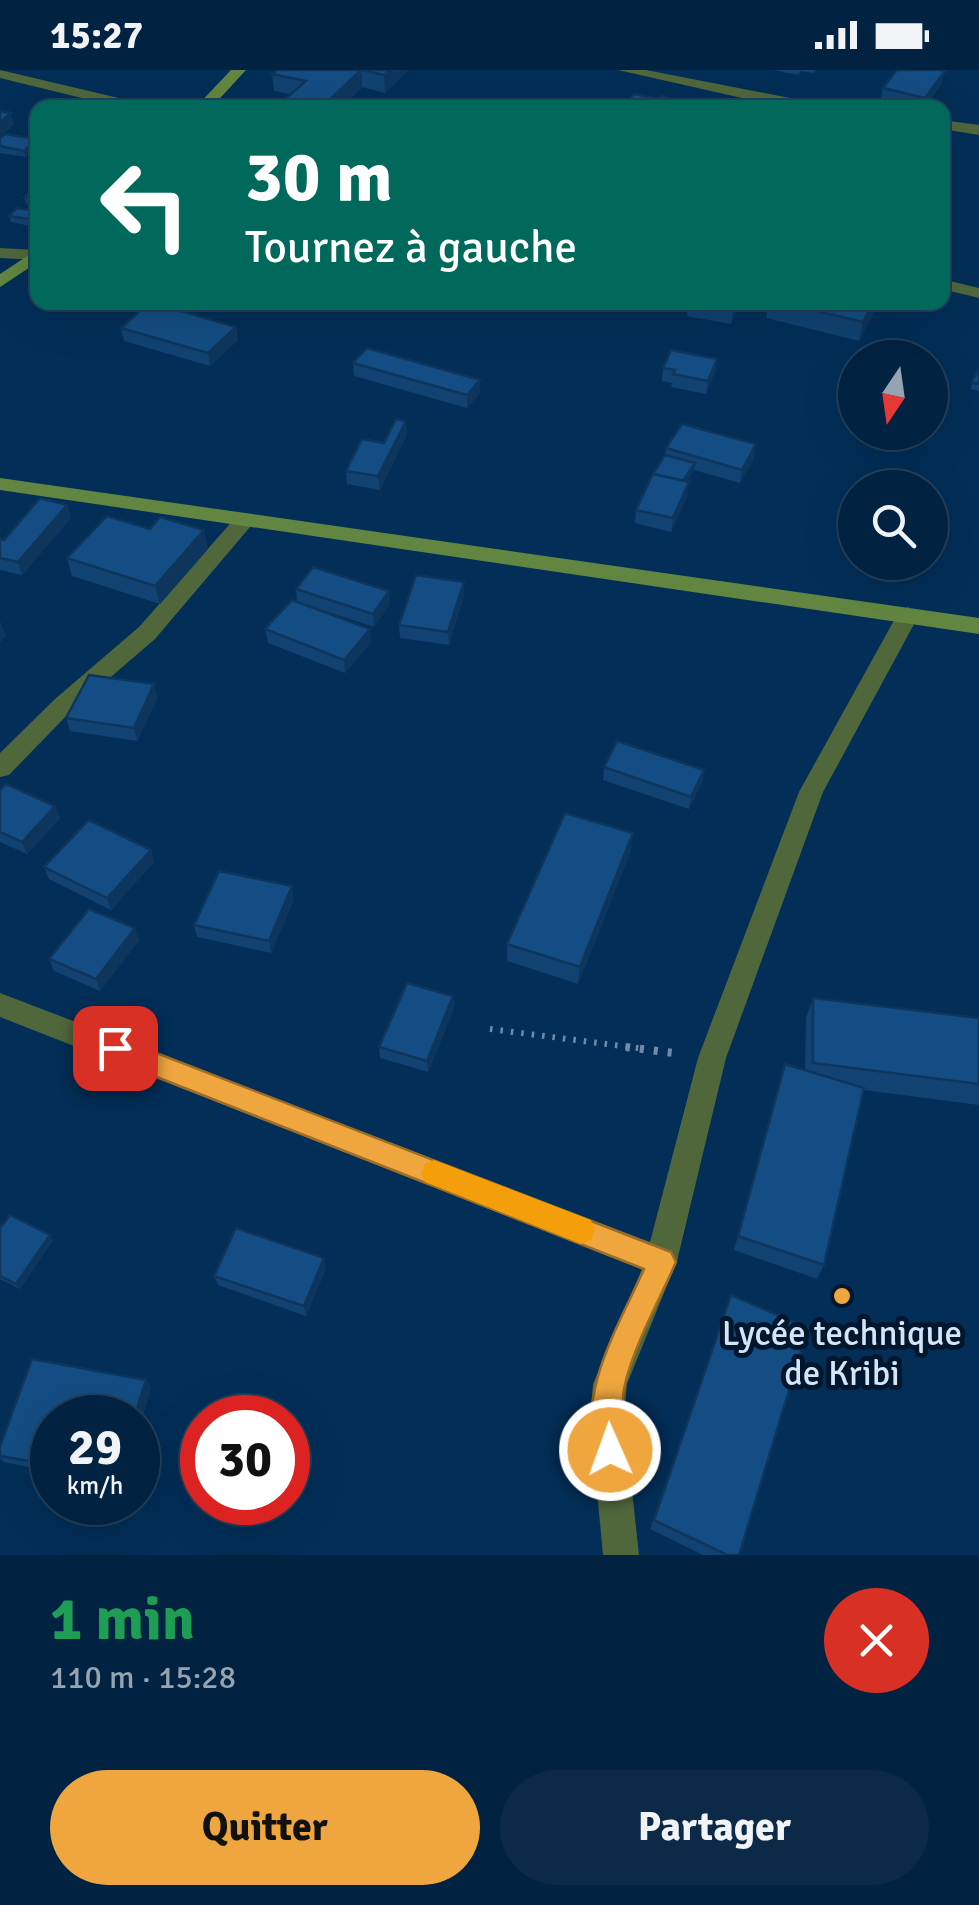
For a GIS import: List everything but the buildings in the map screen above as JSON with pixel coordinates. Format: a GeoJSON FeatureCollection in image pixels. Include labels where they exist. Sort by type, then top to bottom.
{"type":"FeatureCollection","features":[{"type":"Feature","properties":{"kind":"street"},"geometry":{"type":"LineString","coordinates":[[210,100],[239,70]]}},
{"type":"Feature","properties":{"kind":"street"},"geometry":{"type":"LineString","coordinates":[[625,70],[781,100]]}},
{"type":"Feature","properties":{"kind":"street"},"geometry":{"type":"LineString","coordinates":[[0,74],[110,100]]}},
{"type":"Feature","properties":{"kind":"street"},"geometry":{"type":"LineString","coordinates":[[950,125],[979,130]]}},
{"type":"Feature","properties":{"kind":"street"},"geometry":{"type":"LineString","coordinates":[[0,253],[30,254]]}},
{"type":"Feature","properties":{"kind":"street"},"geometry":{"type":"LineString","coordinates":[[0,282],[30,259]]}},
{"type":"Feature","properties":{"kind":"street"},"geometry":{"type":"LineString","coordinates":[[950,286],[979,293]]}},
{"type":"Feature","properties":{"kind":"street"},"geometry":{"type":"LineString","coordinates":[[0,484],[979,626]]}},
{"type":"Feature","properties":{"kind":"street"},"geometry":{"type":"LineString","coordinates":[[0,768],[63,705],[147,632],[242,522]]}},
{"type":"Feature","properties":{"kind":"street"},"geometry":{"type":"LineString","coordinates":[[621,1555],[607,1417],[610,1384],[661,1262],[712,1058],[811,792],[908,615]]}},
{"type":"Feature","properties":{"kind":"street"},"geometry":{"type":"LineString","coordinates":[[0,1005],[661,1262]]}},
{"type":"Feature","properties":{"kind":"path"},"geometry":{"type":"LineString","coordinates":[[490,1029],[712,1058]]}},
{"type":"Feature","properties":{"kind":"slow traffic"},"geometry":{"type":"LineString","coordinates":[[434,1173],[581,1230]]}},
{"type":"Feature","properties":{"kind":"place","name":"Lycée technique de Kribi"},"geometry":{"type":"Point","coordinates":[842,1296]}},
{"type":"Feature","properties":{"kind":"route"},"geometry":{"type":"LineString","coordinates":[[115,1048],[661,1262],[610,1384],[610,1450]]}}]}
